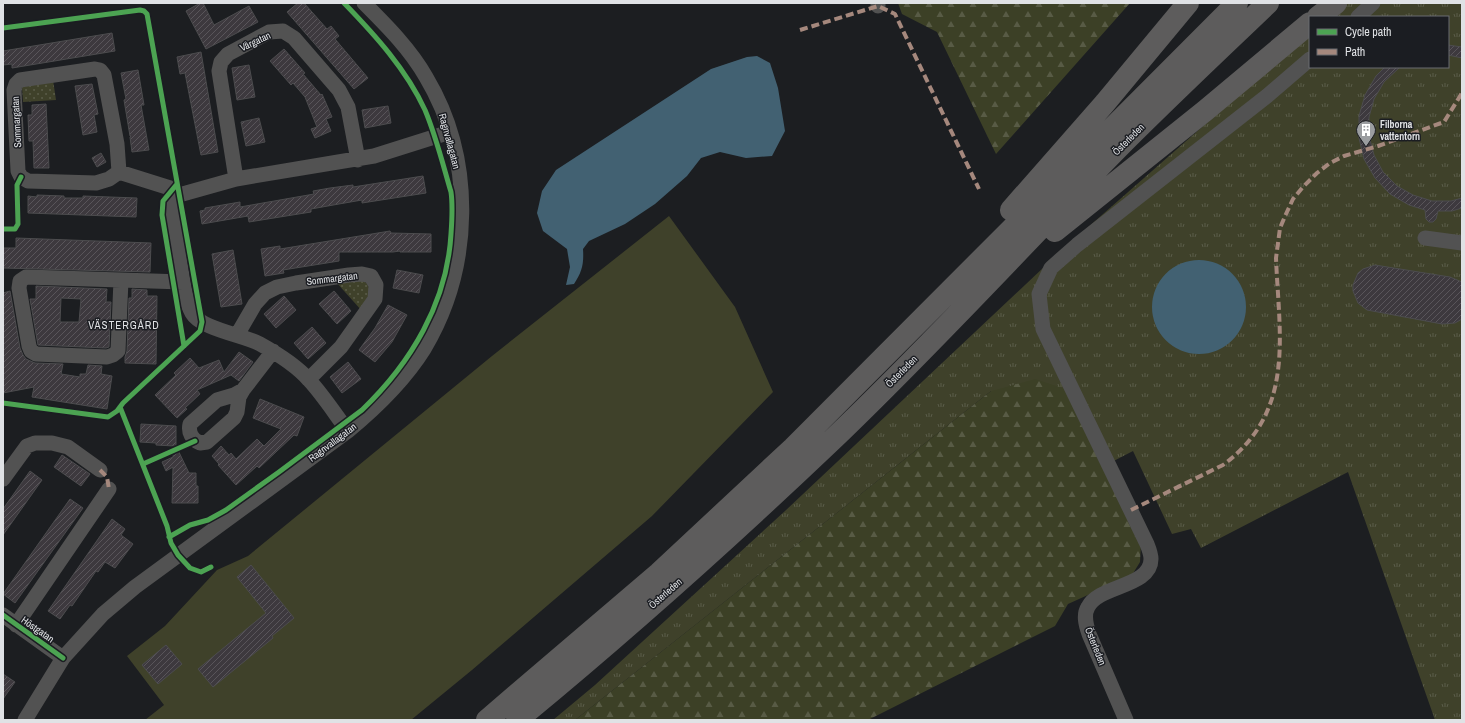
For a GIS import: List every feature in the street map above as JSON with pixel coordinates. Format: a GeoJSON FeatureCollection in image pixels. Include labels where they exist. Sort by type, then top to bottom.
{"type":"FeatureCollection","features":[{"type":"Feature","properties":{"kind":"main road"},"geometry":{"type":"LineString","coordinates":[[897,344],[963,264],[1105,103],[1188,3]]}},
{"type":"Feature","properties":{"kind":"main road","name":"Österleden"},"geometry":{"type":"LineString","coordinates":[[487,720],[659,573],[793,448],[1237,3]]}},
{"type":"Feature","properties":{"kind":"main road","name":"Österleden"},"geometry":{"type":"LineString","coordinates":[[517,720],[579,669],[726,539],[830,442],[991,282],[1126,141],[1268,3]]}},
{"type":"Feature","properties":{"kind":"main road"},"geometry":{"type":"LineString","coordinates":[[1319,16],[1336,3]]}},
{"type":"Feature","properties":{"kind":"main road"},"geometry":{"type":"LineString","coordinates":[[991,282],[1176,134],[1309,25]]}},
{"type":"Feature","properties":{"kind":"street","name":"Ragnvallagatan"},"geometry":{"type":"LineString","coordinates":[[26,720],[63,658],[103,614],[119,600],[348,431],[385,399],[400,382],[419,356],[433,333],[449,292],[455,270],[462,228],[460,178],[450,132],[439,102],[426,76],[410,53],[364,3]]}},
{"type":"Feature","properties":{"kind":"street"},"geometry":{"type":"LineString","coordinates":[[1359,16],[1373,3]]}},
{"type":"Feature","properties":{"kind":"street","name":"Vårgatan"},"geometry":{"type":"LineString","coordinates":[[236,180],[218,71],[221,62],[228,54],[269,32],[283,31],[294,38],[339,90],[348,107],[358,160]]}},
{"type":"Feature","properties":{"kind":"street","name":"Österleden"},"geometry":{"type":"LineString","coordinates":[[1126,720],[1089,634],[1086,612],[1090,604],[1098,597],[1135,580],[1143,574],[1149,568],[1151,557],[1147,544],[1043,329],[1039,294],[1051,268],[1077,245],[1267,96],[1309,60]]}},
{"type":"Feature","properties":{"kind":"street","name":"Sommargatan"},"geometry":{"type":"LineString","coordinates":[[95,69],[100,70],[104,75],[116,137],[119,172],[109,179],[96,183],[28,181],[21,177],[18,171],[14,90],[16,84],[20,80],[95,69]]}},
{"type":"Feature","properties":{"kind":"street"},"geometry":{"type":"LineString","coordinates":[[348,431],[309,380],[292,364],[257,342],[237,334],[206,325],[192,314],[183,282],[172,206],[175,198],[179,195],[236,180],[358,160],[450,132]]}},
{"type":"Feature","properties":{"kind":"street"},"geometry":{"type":"LineString","coordinates":[[119,172],[170,188],[179,195]]}},
{"type":"Feature","properties":{"kind":"street"},"geometry":{"type":"LineString","coordinates":[[1425,238],[1462,243]]}},
{"type":"Feature","properties":{"kind":"street","name":"Sommargatan"},"geometry":{"type":"LineString","coordinates":[[237,334],[255,304],[265,293],[277,287],[349,275],[362,274],[371,276],[376,286],[375,299],[341,347],[309,380]]}},
{"type":"Feature","properties":{"kind":"street"},"geometry":{"type":"LineString","coordinates":[[121,280],[118,351],[113,355],[107,357],[36,354],[31,351],[19,288],[20,280],[26,277],[121,280],[183,282]]}},
{"type":"Feature","properties":{"kind":"street"},"geometry":{"type":"LineString","coordinates":[[243,390],[273,351]]}},
{"type":"Feature","properties":{"kind":"street"},"geometry":{"type":"LineString","coordinates":[[3,480],[27,446],[35,443],[52,443],[68,447],[100,470]]}},
{"type":"Feature","properties":{"kind":"street","name":"Höstgatan"},"geometry":{"type":"LineString","coordinates":[[16,625],[109,489]]}},
{"type":"Feature","properties":{"kind":"street","name":"Höstgatan"},"geometry":{"type":"LineString","coordinates":[[3,616],[63,658]]}},
{"type":"Feature","properties":{"kind":"green space"},"geometry":{"type":"Polygon","coordinates":[[[898,3],[1130,3],[996,154],[937,32],[902,14],[898,3]]]}},
{"type":"Feature","properties":{"kind":"green space"},"geometry":{"type":"Polygon","coordinates":[[[1346,3],[1462,3],[1462,720],[1435,720],[1348,472],[1201,548],[1191,529],[1172,534],[1133,451],[1104,466],[991,391],[575,720],[553,720],[595,685],[785,511],[1061,251],[1309,33],[1309,68],[1449,68],[1449,16],[1330,16],[1346,3]]]}},
{"type":"Feature","properties":{"kind":"green space"},"geometry":{"type":"Polygon","coordinates":[[[53,80],[56,100],[23,102],[22,87],[53,80]]]}},
{"type":"Feature","properties":{"kind":"green space"},"geometry":{"type":"Polygon","coordinates":[[[669,216],[735,307],[773,392],[652,516],[472,670],[411,720],[145,720],[164,705],[127,656],[165,626],[217,570],[248,556],[492,356],[669,216]]]}},
{"type":"Feature","properties":{"kind":"green space"},"geometry":{"type":"Polygon","coordinates":[[[356,278],[367,283],[371,294],[362,311],[336,282],[356,278]]]}},
{"type":"Feature","properties":{"kind":"green space"},"geometry":{"type":"Polygon","coordinates":[[[1035,379],[1066,389],[1141,543],[1140,562],[1132,575],[1068,604],[1055,626],[868,720],[575,720],[991,391],[1035,379]]]}},
{"type":"Feature","properties":{"kind":"water"},"geometry":{"type":"Polygon","coordinates":[[[757,56],[770,63],[778,88],[785,131],[772,156],[746,158],[720,152],[701,158],[687,176],[655,204],[625,224],[589,241],[583,249],[583,264],[579,276],[574,284],[566,285],[570,267],[567,249],[543,231],[537,213],[542,191],[556,170],[711,69],[747,57],[757,56]]]}},
{"type":"Feature","properties":{"kind":"water"},"geometry":{"type":"Polygon","coordinates":[[[1199,260],[1217,264],[1232,274],[1242,289],[1246,307],[1242,325],[1232,340],[1217,350],[1199,354],[1181,350],[1166,340],[1156,325],[1152,307],[1156,289],[1166,274],[1181,264],[1199,260]]]}},
{"type":"Feature","properties":{"kind":"building"},"geometry":{"type":"Polygon","coordinates":[[[200,3],[203,3],[214,25],[249,6],[258,22],[206,49],[186,11],[200,3]]]}},
{"type":"Feature","properties":{"kind":"building"},"geometry":{"type":"Polygon","coordinates":[[[298,3],[304,3],[327,29],[331,26],[339,36],[335,39],[368,78],[354,89],[287,12],[298,3]]]}},
{"type":"Feature","properties":{"kind":"building"},"geometry":{"type":"Polygon","coordinates":[[[112,33],[115,51],[12,68],[12,64],[3,65],[3,51],[112,33]]]}},
{"type":"Feature","properties":{"kind":"building"},"geometry":{"type":"Polygon","coordinates":[[[1449,45],[1462,47],[1462,58],[1449,55],[1449,45]]]}},
{"type":"Feature","properties":{"kind":"building"},"geometry":{"type":"Polygon","coordinates":[[[284,49],[305,73],[303,74],[321,95],[322,94],[332,117],[326,119],[331,131],[315,138],[311,129],[317,127],[305,97],[293,83],[291,85],[270,61],[284,49]]]}},
{"type":"Feature","properties":{"kind":"building"},"geometry":{"type":"Polygon","coordinates":[[[201,52],[218,152],[201,155],[185,73],[180,74],[177,57],[201,52]]]}},
{"type":"Feature","properties":{"kind":"building"},"geometry":{"type":"Polygon","coordinates":[[[249,65],[255,97],[237,100],[232,68],[249,65]]]}},
{"type":"Feature","properties":{"kind":"building","name":"Filborna vattentorn"},"geometry":{"type":"Polygon","coordinates":[[[1384,68],[1399,68],[1384,82],[1374,99],[1369,117],[1369,136],[1374,155],[1383,172],[1397,186],[1413,195],[1432,201],[1451,201],[1462,198],[1462,208],[1452,211],[1438,211],[1436,219],[1433,222],[1429,222],[1426,219],[1425,210],[1409,205],[1390,194],[1375,178],[1364,159],[1359,138],[1359,116],[1365,95],[1376,76],[1384,68]]]}},
{"type":"Feature","properties":{"kind":"building"},"geometry":{"type":"Polygon","coordinates":[[[138,70],[144,105],[141,105],[149,150],[132,152],[131,136],[124,100],[126,99],[121,73],[138,70]]]}},
{"type":"Feature","properties":{"kind":"building"},"geometry":{"type":"Polygon","coordinates":[[[92,84],[98,114],[94,115],[97,132],[83,135],[75,86],[92,84]]]}},
{"type":"Feature","properties":{"kind":"building"},"geometry":{"type":"Polygon","coordinates":[[[46,104],[49,168],[34,168],[33,141],[29,141],[28,115],[32,115],[32,105],[46,104]]]}},
{"type":"Feature","properties":{"kind":"building"},"geometry":{"type":"Polygon","coordinates":[[[388,106],[391,123],[365,128],[362,110],[388,106]]]}},
{"type":"Feature","properties":{"kind":"building"},"geometry":{"type":"Polygon","coordinates":[[[259,118],[265,142],[246,146],[241,122],[259,118]]]}},
{"type":"Feature","properties":{"kind":"building"},"geometry":{"type":"Polygon","coordinates":[[[101,153],[106,162],[97,167],[92,158],[101,153]]]}},
{"type":"Feature","properties":{"kind":"building"},"geometry":{"type":"Polygon","coordinates":[[[423,176],[426,193],[362,203],[362,200],[311,209],[311,212],[249,222],[248,216],[202,224],[200,211],[205,210],[205,208],[240,202],[240,207],[314,194],[313,191],[330,188],[353,185],[353,187],[423,176]]]}},
{"type":"Feature","properties":{"kind":"building"},"geometry":{"type":"Polygon","coordinates":[[[37,195],[64,196],[64,198],[83,198],[83,196],[137,198],[136,217],[28,213],[28,196],[37,197],[37,195]]]}},
{"type":"Feature","properties":{"kind":"building"},"geometry":{"type":"Polygon","coordinates":[[[390,231],[391,233],[431,234],[431,252],[339,252],[339,261],[283,270],[284,273],[265,276],[261,249],[280,246],[280,249],[390,231]]]}},
{"type":"Feature","properties":{"kind":"building"},"geometry":{"type":"Polygon","coordinates":[[[16,238],[151,243],[150,272],[3,268],[3,248],[16,248],[16,238]]]}},
{"type":"Feature","properties":{"kind":"building"},"geometry":{"type":"Polygon","coordinates":[[[233,250],[242,304],[221,307],[212,254],[233,250]]]}},
{"type":"Feature","properties":{"kind":"building"},"geometry":{"type":"Polygon","coordinates":[[[1375,265],[1450,277],[1462,282],[1462,319],[1455,323],[1442,324],[1367,310],[1358,303],[1353,291],[1353,285],[1358,273],[1363,269],[1375,265]]]}},
{"type":"Feature","properties":{"kind":"building"},"geometry":{"type":"Polygon","coordinates":[[[397,270],[423,275],[419,293],[393,288],[397,270]]]}},
{"type":"Feature","properties":{"kind":"building"},"geometry":{"type":"Polygon","coordinates":[[[36,286],[107,289],[106,302],[111,302],[109,347],[38,345],[30,299],[36,299],[36,286]],[[61,298],[60,322],[79,322],[81,299],[61,298]]]}},
{"type":"Feature","properties":{"kind":"building"},"geometry":{"type":"Polygon","coordinates":[[[132,289],[147,290],[147,296],[157,296],[156,364],[125,363],[127,351],[129,298],[132,298],[132,289]]]}},
{"type":"Feature","properties":{"kind":"building"},"geometry":{"type":"Polygon","coordinates":[[[10,291],[20,348],[26,359],[35,363],[63,364],[61,374],[80,377],[80,374],[86,374],[88,365],[102,366],[101,374],[112,376],[107,409],[32,397],[34,387],[3,393],[3,293],[10,291]]]}},
{"type":"Feature","properties":{"kind":"building"},"geometry":{"type":"Polygon","coordinates":[[[334,291],[351,311],[337,324],[319,304],[334,291]]]}},
{"type":"Feature","properties":{"kind":"building"},"geometry":{"type":"Polygon","coordinates":[[[284,296],[296,310],[276,328],[264,314],[284,296]]]}},
{"type":"Feature","properties":{"kind":"building"},"geometry":{"type":"Polygon","coordinates":[[[388,305],[407,315],[392,342],[375,362],[359,350],[375,328],[388,305]]]}},
{"type":"Feature","properties":{"kind":"building"},"geometry":{"type":"Polygon","coordinates":[[[312,327],[326,343],[308,359],[294,343],[312,327]]]}},
{"type":"Feature","properties":{"kind":"building"},"geometry":{"type":"Polygon","coordinates":[[[239,352],[253,362],[239,381],[231,375],[197,390],[200,394],[177,418],[155,395],[176,375],[174,373],[190,358],[199,368],[219,360],[224,372],[239,352]]]}},
{"type":"Feature","properties":{"kind":"building"},"geometry":{"type":"Polygon","coordinates":[[[348,362],[361,379],[342,393],[330,377],[348,362]]]}},
{"type":"Feature","properties":{"kind":"building"},"geometry":{"type":"Polygon","coordinates":[[[260,399],[304,417],[297,436],[294,435],[259,468],[257,466],[236,485],[212,456],[221,446],[229,455],[231,453],[236,459],[257,439],[264,446],[281,429],[253,418],[260,399]]]}},
{"type":"Feature","properties":{"kind":"building"},"geometry":{"type":"Polygon","coordinates":[[[141,424],[176,426],[176,446],[189,473],[196,473],[198,503],[172,503],[173,467],[166,471],[162,462],[173,457],[174,446],[140,442],[141,424]]]}},
{"type":"Feature","properties":{"kind":"building"},"geometry":{"type":"Polygon","coordinates":[[[62,455],[90,474],[81,486],[54,467],[62,455]]]}},
{"type":"Feature","properties":{"kind":"building"},"geometry":{"type":"Polygon","coordinates":[[[30,471],[42,480],[3,535],[3,509],[30,471]]]}},
{"type":"Feature","properties":{"kind":"building"},"geometry":{"type":"Polygon","coordinates":[[[70,499],[83,508],[15,603],[3,594],[70,499]]]}},
{"type":"Feature","properties":{"kind":"building"},"geometry":{"type":"Polygon","coordinates":[[[112,519],[125,529],[121,535],[133,544],[115,568],[105,562],[98,572],[96,571],[72,606],[70,605],[60,619],[48,611],[112,519]]]}},
{"type":"Feature","properties":{"kind":"building"},"geometry":{"type":"Polygon","coordinates":[[[251,565],[294,618],[272,636],[273,638],[213,687],[198,669],[266,613],[237,577],[251,565]]]}},
{"type":"Feature","properties":{"kind":"building"},"geometry":{"type":"Polygon","coordinates":[[[166,645],[182,664],[158,684],[142,665],[166,645]]]}},
{"type":"Feature","properties":{"kind":"building"},"geometry":{"type":"Polygon","coordinates":[[[3,674],[15,682],[3,699],[3,674]]]}},
{"type":"Feature","properties":{"kind":"marked path"},"geometry":{"type":"LineString","coordinates":[[800,30],[878,6],[895,14],[979,189]]}},
{"type":"Feature","properties":{"kind":"marked path"},"geometry":{"type":"LineString","coordinates":[[1131,510],[1223,465],[1246,444],[1262,421],[1273,396],[1278,370],[1280,344],[1276,258],[1280,228],[1293,199],[1317,173],[1330,163],[1344,156],[1378,146],[1444,122],[1462,93]]}},
{"type":"Feature","properties":{"kind":"marked path"},"geometry":{"type":"LineString","coordinates":[[100,470],[107,477],[109,489]]}},
{"type":"Feature","properties":{"kind":"cycle path"},"geometry":{"type":"LineString","coordinates":[[169,537],[190,525],[208,520],[226,510],[362,410],[380,392],[411,352],[434,308],[442,284],[448,259],[452,202],[451,192],[433,130],[425,110],[409,80],[389,53],[344,3]]}},
{"type":"Feature","properties":{"kind":"cycle path"},"geometry":{"type":"LineString","coordinates":[[3,28],[140,10],[147,14],[202,322],[200,331],[123,403],[117,411],[108,417],[3,403]]}},
{"type":"Feature","properties":{"kind":"cycle path"},"geometry":{"type":"LineString","coordinates":[[3,229],[15,229],[18,224],[17,185],[21,177]]}},
{"type":"Feature","properties":{"kind":"cycle path"},"geometry":{"type":"LineString","coordinates":[[177,184],[163,201],[162,215],[184,346]]}},
{"type":"Feature","properties":{"kind":"cycle path"},"geometry":{"type":"LineString","coordinates":[[120,407],[167,526],[171,543],[178,555],[190,568],[201,572],[211,567]]}},
{"type":"Feature","properties":{"kind":"cycle path"},"geometry":{"type":"LineString","coordinates":[[143,464],[195,441]]}},
{"type":"Feature","properties":{"kind":"cycle path"},"geometry":{"type":"LineString","coordinates":[[3,615],[63,658]]}},
{"type":"Feature","properties":{"kind":"place","name":"Filborna vattentorn"},"geometry":{"type":"Point","coordinates":[1366,147]}},
{"type":"Feature","properties":{"kind":"district","name":"VÄSTERGÅRD"},"geometry":{"type":"Point","coordinates":[124,325]}}]}
